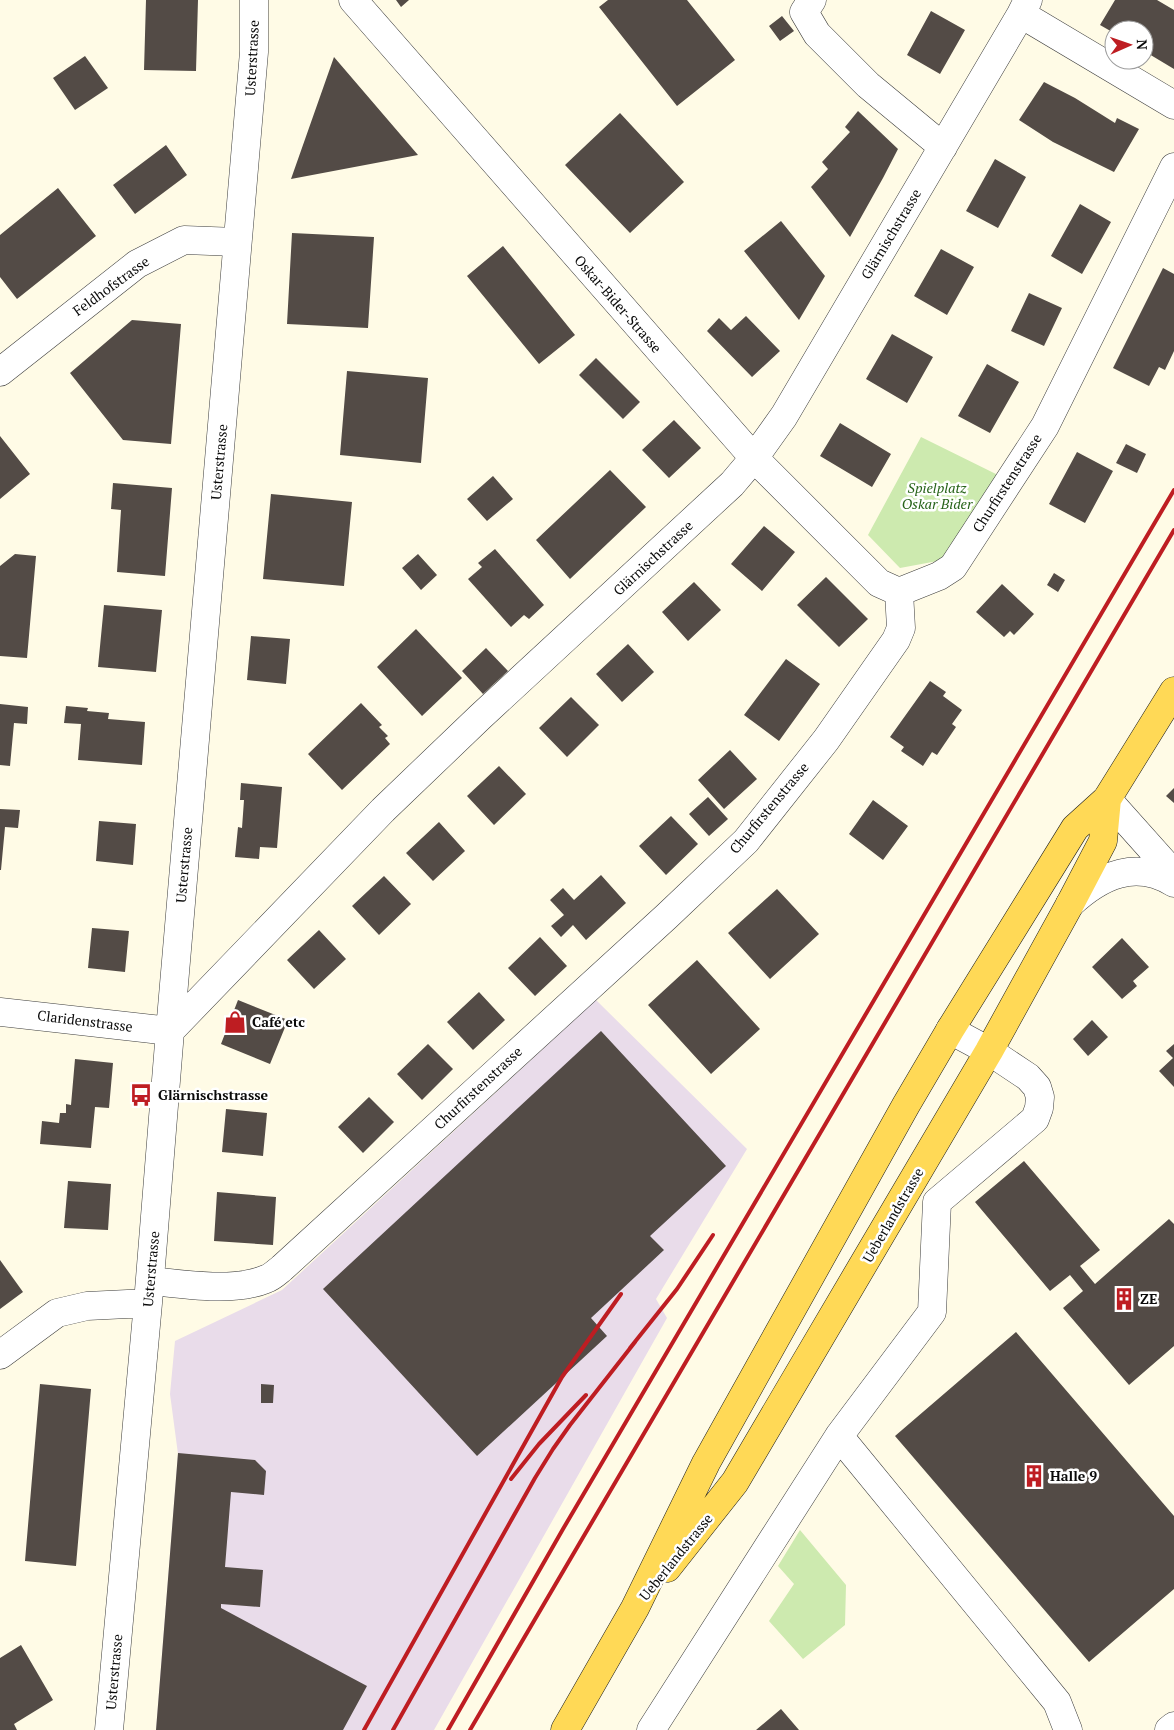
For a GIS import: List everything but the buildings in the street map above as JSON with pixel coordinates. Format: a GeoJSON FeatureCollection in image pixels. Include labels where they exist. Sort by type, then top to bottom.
{"type":"FeatureCollection","features":[{"type":"Feature","properties":{"kind":"main road","name":"Ueberlandstrasse"},"geometry":{"type":"LineString","coordinates":[[565,1730],[635,1608],[706,1463],[950,1030],[1075,828],[1107,799],[1174,691]]}},
{"type":"Feature","properties":{"kind":"main road","name":"Ueberlandstrasse"},"geometry":{"type":"LineString","coordinates":[[635,1608],[735,1482],[989,1052],[1103,841],[1107,799]]}},
{"type":"Feature","properties":{"kind":"street","name":"Usterstrasse"},"geometry":{"type":"LineString","coordinates":[[109,1730],[149,1292],[254,52],[254,0]]}},
{"type":"Feature","properties":{"kind":"street","name":"Oskar-Bider-Strasse"},"geometry":{"type":"LineString","coordinates":[[353,0],[754,458],[879,583],[899,592]]}},
{"type":"Feature","properties":{"kind":"street"},"geometry":{"type":"LineString","coordinates":[[812,0],[804,12],[817,34],[868,85],[943,147]]}},
{"type":"Feature","properties":{"kind":"street","name":"Glärnischstrasse"},"geometry":{"type":"LineString","coordinates":[[170,1031],[383,810],[480,717],[732,484],[754,458],[784,416],[1025,7]]}},
{"type":"Feature","properties":{"kind":"street"},"geometry":{"type":"LineString","coordinates":[[1025,7],[1174,105]]}},
{"type":"Feature","properties":{"kind":"street","name":"Churfirstenstrasse"},"geometry":{"type":"LineString","coordinates":[[0,1355],[57,1313],[149,1292],[245,1285],[268,1279],[667,916],[746,841],[826,740],[896,640],[901,628],[899,592],[940,576],[953,567],[1039,434],[1174,167]]}},
{"type":"Feature","properties":{"kind":"street","name":"Feldhofstrasse"},"geometry":{"type":"LineString","coordinates":[[0,372],[137,264],[184,240],[238,242]]}},
{"type":"Feature","properties":{"kind":"street"},"geometry":{"type":"LineString","coordinates":[[1107,799],[1174,874]]}},
{"type":"Feature","properties":{"kind":"street"},"geometry":{"type":"LineString","coordinates":[[1070,904],[1093,885],[1125,872],[1152,874],[1174,883]]}},
{"type":"Feature","properties":{"kind":"street","name":"Claridenstrasse"},"geometry":{"type":"LineString","coordinates":[[0,1012],[170,1031]]}},
{"type":"Feature","properties":{"kind":"street"},"geometry":{"type":"LineString","coordinates":[[651,1730],[839,1436],[932,1312],[937,1202],[1035,1119],[1040,1097],[1037,1087],[1028,1077],[950,1030]]}},
{"type":"Feature","properties":{"kind":"street"},"geometry":{"type":"LineString","coordinates":[[839,1436],[1057,1702],[1068,1730]]}},
{"type":"Feature","properties":{"kind":"street"},"geometry":{"type":"LineString","coordinates":[[1170,1730],[1174,1726]]}},
{"type":"Feature","properties":{"kind":"shaded area"},"geometry":{"type":"Polygon","coordinates":[[[596,1000],[747,1149],[656,1299],[667,1318],[434,1730],[156,1730],[178,1454],[170,1394],[175,1341],[282,1290],[596,1000]]]}},
{"type":"Feature","properties":{"kind":"green space","name":"Spielplatz Oskar Bider"},"geometry":{"type":"Polygon","coordinates":[[[921,437],[1000,476],[943,560],[900,568],[868,535],[921,437]]]}},
{"type":"Feature","properties":{"kind":"green space"},"geometry":{"type":"Polygon","coordinates":[[[800,1530],[846,1585],[845,1625],[803,1659],[769,1621],[794,1584],[778,1566],[800,1530]]]}},
{"type":"Feature","properties":{"kind":"railway"},"geometry":{"type":"LineString","coordinates":[[448,1730],[563,1529],[1174,490]]}},
{"type":"Feature","properties":{"kind":"railway"},"geometry":{"type":"LineString","coordinates":[[470,1730],[1174,530]]}},
{"type":"Feature","properties":{"kind":"railway"},"geometry":{"type":"LineString","coordinates":[[630,1348],[677,1289],[713,1235]]}},
{"type":"Feature","properties":{"kind":"railway"},"geometry":{"type":"LineString","coordinates":[[364,1730],[562,1377],[621,1294]]}},
{"type":"Feature","properties":{"kind":"railway"},"geometry":{"type":"LineString","coordinates":[[393,1730],[553,1449],[635,1342]]}},
{"type":"Feature","properties":{"kind":"railway"},"geometry":{"type":"LineString","coordinates":[[511,1479],[539,1444],[586,1395]]}},
{"type":"Feature","properties":{"kind":"place","name":"Café etc"},"geometry":{"type":"Point","coordinates":[235,1022]}},
{"type":"Feature","properties":{"kind":"place","name":"Glärnischstrasse"},"geometry":{"type":"Point","coordinates":[141,1095]}},
{"type":"Feature","properties":{"kind":"place","name":"ZE"},"geometry":{"type":"Point","coordinates":[1124,1299]}},
{"type":"Feature","properties":{"kind":"place","name":"Halle 9"},"geometry":{"type":"Point","coordinates":[1034,1476]}}]}
